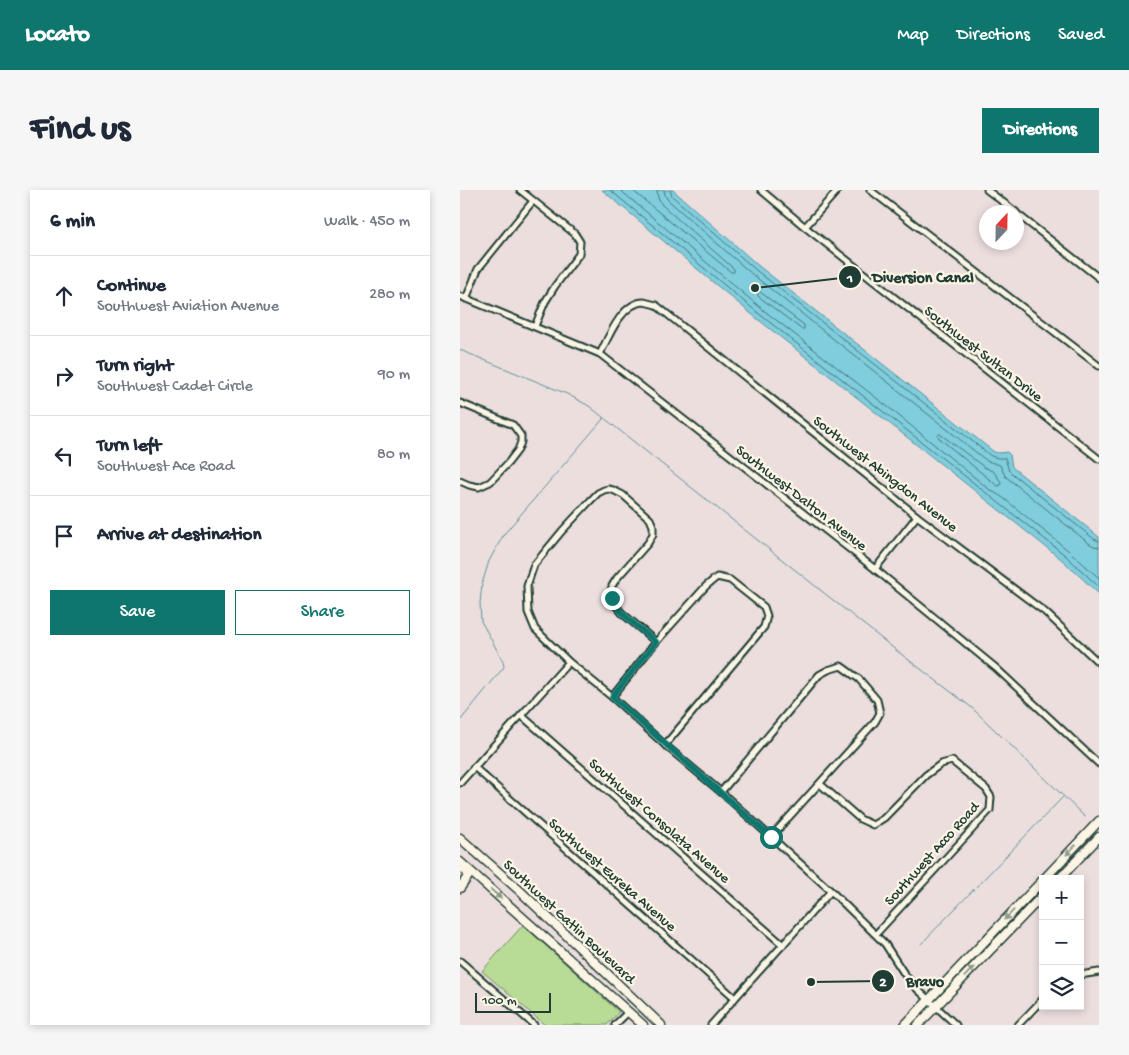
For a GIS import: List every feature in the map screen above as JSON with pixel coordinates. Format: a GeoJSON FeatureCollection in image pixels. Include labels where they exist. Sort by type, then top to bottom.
{"type":"FeatureCollection","features":[{"type":"Feature","properties":{"kind":"main road"},"geometry":{"type":"LineString","coordinates":[[1047,875],[1099,821]]}},
{"type":"Feature","properties":{"kind":"main road"},"geometry":{"type":"LineString","coordinates":[[1063,875],[1099,837]]}},
{"type":"Feature","properties":{"kind":"main road","name":"Southwest Gatlin Boulevard"},"geometry":{"type":"LineString","coordinates":[[460,838],[520,891],[661,1025]]}},
{"type":"Feature","properties":{"kind":"main road"},"geometry":{"type":"LineString","coordinates":[[460,843],[476,852]]}},
{"type":"Feature","properties":{"kind":"main road","name":"Southwest Gatlin Boulevard"},"geometry":{"type":"LineString","coordinates":[[460,862],[643,1025]]}},
{"type":"Feature","properties":{"kind":"main road"},"geometry":{"type":"LineString","coordinates":[[460,866],[469,874],[460,888],[465,887],[472,879],[479,879]]}},
{"type":"Feature","properties":{"kind":"main road"},"geometry":{"type":"LineString","coordinates":[[905,1025],[1039,883]]}},
{"type":"Feature","properties":{"kind":"main road"},"geometry":{"type":"LineString","coordinates":[[918,1025],[1039,899]]}},
{"type":"Feature","properties":{"kind":"street"},"geometry":{"type":"LineString","coordinates":[[520,190],[576,234],[580,242],[579,254],[545,302],[535,326]]}},
{"type":"Feature","properties":{"kind":"street","name":"Southwest Sultan Drive"},"geometry":{"type":"LineString","coordinates":[[761,190],[805,227],[1099,459]]}},
{"type":"Feature","properties":{"kind":"street"},"geometry":{"type":"LineString","coordinates":[[805,227],[838,190]]}},
{"type":"Feature","properties":{"kind":"street"},"geometry":{"type":"LineString","coordinates":[[870,190],[1099,366]]}},
{"type":"Feature","properties":{"kind":"street"},"geometry":{"type":"LineString","coordinates":[[987,190],[1006,205]]}},
{"type":"Feature","properties":{"kind":"street"},"geometry":{"type":"LineString","coordinates":[[466,299],[478,269],[533,201]]}},
{"type":"Feature","properties":{"kind":"street"},"geometry":{"type":"LineString","coordinates":[[1024,219],[1099,278]]}},
{"type":"Feature","properties":{"kind":"street","name":"Southwest Dalton Avenue"},"geometry":{"type":"LineString","coordinates":[[460,296],[600,354],[876,569],[996,668],[1099,764]]}},
{"type":"Feature","properties":{"kind":"street","name":"Southwest Abingdon Avenue"},"geometry":{"type":"LineString","coordinates":[[600,354],[620,316],[631,306],[643,302],[656,305],[917,516],[1045,612],[1099,663]]}},
{"type":"Feature","properties":{"kind":"street"},"geometry":{"type":"LineString","coordinates":[[460,403],[513,425],[520,436],[521,442],[518,450],[508,463],[490,482],[479,487],[460,481]]}},
{"type":"Feature","properties":{"kind":"street"},"geometry":{"type":"LineString","coordinates":[[656,642],[622,613],[613,602],[611,595],[612,586],[616,578],[648,543],[653,526],[650,519],[623,495],[613,490],[604,490],[590,501],[534,565],[527,586],[528,612],[535,629],[569,662],[721,792],[831,891],[876,934],[885,944],[905,975],[928,1000],[956,1025]]}},
{"type":"Feature","properties":{"kind":"street"},"geometry":{"type":"LineString","coordinates":[[876,569],[917,516]]}},
{"type":"Feature","properties":{"kind":"street"},"geometry":{"type":"LineString","coordinates":[[612,697],[656,642],[706,586],[717,577],[730,580],[764,607],[767,616],[764,626],[665,745]]}},
{"type":"Feature","properties":{"kind":"street"},"geometry":{"type":"LineString","coordinates":[[460,783],[569,662]]}},
{"type":"Feature","properties":{"kind":"street"},"geometry":{"type":"LineString","coordinates":[[721,792],[819,675],[841,666],[859,679],[877,700],[880,713],[875,722],[771,837]]}},
{"type":"Feature","properties":{"kind":"street","name":"Southwest Consolata Avenue"},"geometry":{"type":"LineString","coordinates":[[521,715],[783,945]]}},
{"type":"Feature","properties":{"kind":"street","name":"Southwest Acco Road"},"geometry":{"type":"LineString","coordinates":[[820,784],[860,819],[873,825],[884,818],[926,775],[941,764],[952,761],[986,789],[990,798],[990,810],[876,934]]}},
{"type":"Feature","properties":{"kind":"street","name":"Southwest Eureka Avenue"},"geometry":{"type":"LineString","coordinates":[[474,768],[735,998]]}},
{"type":"Feature","properties":{"kind":"street"},"geometry":{"type":"LineString","coordinates":[[711,1025],[831,891]]}},
{"type":"Feature","properties":{"kind":"street"},"geometry":{"type":"LineString","coordinates":[[460,961],[534,1025]]}},
{"type":"Feature","properties":{"kind":"street"},"geometry":{"type":"LineString","coordinates":[[1084,974],[1099,972]]}},
{"type":"Feature","properties":{"kind":"street"},"geometry":{"type":"LineString","coordinates":[[1018,1025],[1039,1003]]}},
{"type":"Feature","properties":{"kind":"street"},"geometry":{"type":"LineString","coordinates":[[615,1025],[628,1012]]}},
{"type":"Feature","properties":{"kind":"green space"},"geometry":{"type":"Polygon","coordinates":[[[523,925],[619,1012],[607,1025],[545,1025],[482,971],[523,925]]]}},
{"type":"Feature","properties":{"kind":"water"},"geometry":{"type":"Polygon","coordinates":[[[602,190],[673,190],[760,267],[994,452],[1007,452],[1010,455],[1012,467],[1099,537],[1099,594],[1061,559],[755,317],[602,190]]]}},
{"type":"Feature","properties":{"kind":"waterway"},"geometry":{"type":"LineString","coordinates":[[460,350],[567,394],[589,406],[897,651],[971,707],[1085,817]]}},
{"type":"Feature","properties":{"kind":"waterway"},"geometry":{"type":"LineString","coordinates":[[460,721],[504,667],[503,661],[481,621],[482,584],[489,561],[504,534],[604,418]]}},
{"type":"Feature","properties":{"kind":"waterway"},"geometry":{"type":"LineString","coordinates":[[921,944],[1063,797]]}},
{"type":"Feature","properties":{"kind":"place","name":"Diversion Canal"},"geometry":{"type":"Point","coordinates":[755,288]}},
{"type":"Feature","properties":{"kind":"place","name":"Bravo"},"geometry":{"type":"Point","coordinates":[811,982]}},
{"type":"Feature","properties":{"kind":"route"},"geometry":{"type":"LineString","coordinates":[[612,598],[622,613],[656,642],[612,697],[771,837]]}}]}
